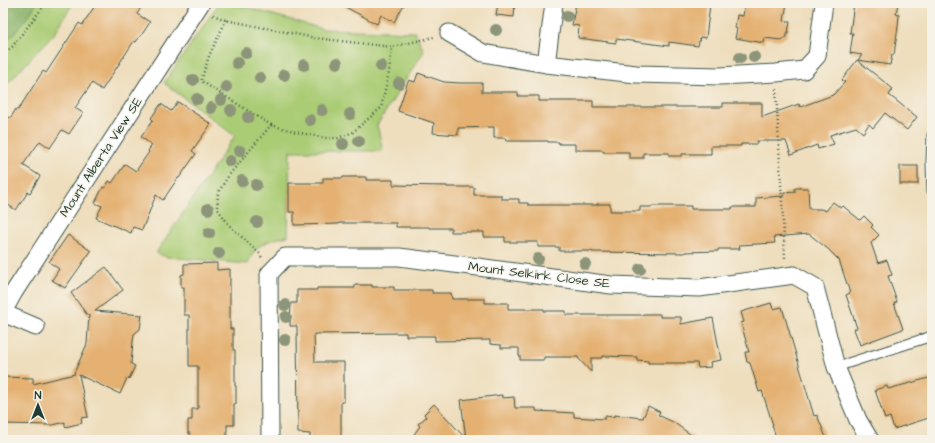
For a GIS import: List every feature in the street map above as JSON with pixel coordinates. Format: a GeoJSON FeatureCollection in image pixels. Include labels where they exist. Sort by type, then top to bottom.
{"type":"FeatureCollection","features":[{"type":"Feature","properties":{"kind":"street"},"geometry":{"type":"LineString","coordinates":[[546,64],[554,3]]}},
{"type":"Feature","properties":{"kind":"street"},"geometry":{"type":"LineString","coordinates":[[449,33],[483,53],[546,64],[636,74],[720,76],[776,73],[804,70],[817,56],[824,3]]}},
{"type":"Feature","properties":{"kind":"street","name":"Mount Alberta View SE"},"geometry":{"type":"LineString","coordinates":[[3,312],[18,286],[199,6]]}},
{"type":"Feature","properties":{"kind":"street","name":"Mount Selkirk Close SE"},"geometry":{"type":"LineString","coordinates":[[269,274],[285,257],[400,257],[618,285],[699,288],[794,275]]}},
{"type":"Feature","properties":{"kind":"street"},"geometry":{"type":"LineString","coordinates":[[269,274],[270,440]]}},
{"type":"Feature","properties":{"kind":"street"},"geometry":{"type":"LineString","coordinates":[[794,275],[814,287],[836,367],[858,420],[870,440]]}},
{"type":"Feature","properties":{"kind":"street"},"geometry":{"type":"LineString","coordinates":[[3,312],[36,327]]}},
{"type":"Feature","properties":{"kind":"lane"},"geometry":{"type":"LineString","coordinates":[[932,134],[932,191]]}},
{"type":"Feature","properties":{"kind":"lane"},"geometry":{"type":"LineString","coordinates":[[836,367],[932,336]]}},
{"type":"Feature","properties":{"kind":"path"},"geometry":{"type":"LineString","coordinates":[[3,55],[12,47],[46,3]]}},
{"type":"Feature","properties":{"kind":"path"},"geometry":{"type":"LineString","coordinates":[[199,6],[226,20],[315,38],[392,47],[449,33]]}},
{"type":"Feature","properties":{"kind":"path"},"geometry":{"type":"LineString","coordinates":[[226,20],[209,56],[201,81],[271,125],[326,138],[338,138],[353,132],[381,108],[389,72],[392,47]]}},
{"type":"Feature","properties":{"kind":"path"},"geometry":{"type":"LineString","coordinates":[[776,73],[785,258],[794,275]]}},
{"type":"Feature","properties":{"kind":"path"},"geometry":{"type":"LineString","coordinates":[[269,274],[260,254],[229,225],[217,208],[218,193],[229,175],[271,125]]}},
{"type":"Feature","properties":{"kind":"green space"},"geometry":{"type":"Polygon","coordinates":[[[3,3],[73,3],[55,33],[3,88],[3,3]]]}},
{"type":"Feature","properties":{"kind":"green space"},"geometry":{"type":"Polygon","coordinates":[[[3,3],[37,3],[18,30],[3,43],[3,3]]]}},
{"type":"Feature","properties":{"kind":"green space"},"geometry":{"type":"Polygon","coordinates":[[[219,3],[231,3],[323,29],[415,32],[424,51],[377,125],[383,151],[290,151],[288,236],[263,244],[252,255],[248,264],[167,257],[156,253],[235,136],[164,83],[219,3]]]}},
{"type":"Feature","properties":{"kind":"building"},"geometry":{"type":"Polygon","coordinates":[[[97,3],[144,3],[137,14],[150,22],[136,42],[134,41],[102,90],[92,83],[75,108],[83,113],[69,134],[62,130],[50,148],[40,141],[23,165],[40,176],[30,193],[28,192],[16,210],[3,202],[3,122],[6,118],[11,117],[16,109],[18,110],[43,71],[46,73],[79,23],[82,25],[97,3]]]}},
{"type":"Feature","properties":{"kind":"building"},"geometry":{"type":"Polygon","coordinates":[[[338,3],[405,3],[394,22],[381,15],[377,24],[338,3]]]}},
{"type":"Feature","properties":{"kind":"building"},"geometry":{"type":"Polygon","coordinates":[[[498,3],[515,3],[514,17],[496,15],[498,3]]]}},
{"type":"Feature","properties":{"kind":"building"},"geometry":{"type":"Polygon","coordinates":[[[576,3],[710,4],[706,38],[700,37],[698,46],[669,42],[669,46],[616,39],[616,43],[578,38],[579,26],[572,25],[576,3]]]}},
{"type":"Feature","properties":{"kind":"building"},"geometry":{"type":"Polygon","coordinates":[[[745,3],[787,3],[784,21],[790,22],[786,37],[781,40],[765,38],[764,43],[735,38],[737,29],[735,28],[737,15],[743,16],[745,3]]]}},
{"type":"Feature","properties":{"kind":"building"},"geometry":{"type":"Polygon","coordinates":[[[854,3],[898,3],[896,14],[899,15],[898,26],[894,55],[892,55],[890,65],[858,60],[862,55],[850,53],[853,33],[850,33],[854,3]]]}},
{"type":"Feature","properties":{"kind":"building"},"geometry":{"type":"Polygon","coordinates":[[[857,60],[893,89],[889,95],[917,117],[907,130],[885,113],[873,128],[869,124],[863,133],[856,127],[830,135],[834,144],[818,149],[817,145],[791,155],[786,141],[757,141],[757,144],[741,144],[741,146],[711,146],[711,154],[682,154],[682,156],[669,156],[669,153],[643,153],[643,158],[629,158],[629,152],[575,150],[575,144],[559,144],[559,142],[548,141],[506,141],[505,138],[494,138],[494,127],[458,128],[458,135],[433,133],[434,123],[398,111],[409,80],[415,82],[418,73],[444,82],[482,83],[482,92],[518,92],[518,96],[539,96],[539,101],[593,101],[593,107],[723,107],[723,103],[762,103],[762,117],[799,104],[800,107],[833,95],[845,82],[842,80],[857,60]]]}},
{"type":"Feature","properties":{"kind":"building"},"geometry":{"type":"Polygon","coordinates":[[[178,102],[211,124],[192,151],[196,154],[163,200],[156,195],[142,230],[133,227],[131,233],[96,218],[102,206],[95,203],[103,187],[105,188],[109,181],[112,183],[125,164],[136,171],[149,152],[148,151],[152,145],[141,137],[153,120],[151,118],[161,104],[171,111],[178,102]]]}},
{"type":"Feature","properties":{"kind":"building"},"geometry":{"type":"Polygon","coordinates":[[[900,166],[918,166],[918,184],[900,184],[900,166]]]}},
{"type":"Feature","properties":{"kind":"building"},"geometry":{"type":"Polygon","coordinates":[[[366,177],[366,180],[393,180],[393,185],[474,187],[474,195],[501,195],[501,199],[519,199],[519,203],[528,203],[528,205],[610,204],[610,211],[640,211],[640,207],[652,206],[691,206],[691,209],[732,209],[732,207],[756,207],[756,198],[784,196],[784,193],[795,192],[795,188],[808,188],[809,209],[821,209],[826,211],[833,202],[841,208],[843,206],[860,220],[864,216],[873,225],[871,227],[879,235],[871,243],[878,263],[887,260],[892,275],[888,276],[897,302],[894,303],[903,329],[860,345],[854,329],[857,328],[846,295],[850,293],[839,260],[809,234],[774,237],[775,243],[739,245],[740,249],[718,249],[718,251],[685,253],[592,252],[559,251],[559,247],[538,247],[538,242],[505,242],[505,237],[484,237],[484,232],[451,232],[451,228],[396,227],[396,223],[294,225],[294,212],[289,212],[289,183],[323,183],[323,178],[366,177]]]}},
{"type":"Feature","properties":{"kind":"building"},"geometry":{"type":"Polygon","coordinates":[[[68,235],[91,251],[65,288],[52,280],[59,269],[49,262],[68,235]]]}},
{"type":"Feature","properties":{"kind":"building"},"geometry":{"type":"Polygon","coordinates":[[[217,263],[217,270],[230,269],[230,329],[233,329],[236,386],[234,425],[227,425],[227,440],[190,440],[190,433],[188,433],[188,420],[192,420],[192,409],[198,409],[198,366],[189,366],[189,315],[184,315],[184,287],[181,287],[181,275],[184,274],[184,264],[217,263]]]}},
{"type":"Feature","properties":{"kind":"building"},"geometry":{"type":"Polygon","coordinates":[[[106,267],[123,290],[95,311],[142,315],[140,329],[134,334],[133,341],[131,364],[135,366],[129,379],[127,378],[120,394],[79,375],[88,417],[81,418],[82,423],[65,427],[65,422],[53,425],[3,424],[3,377],[33,378],[33,384],[75,374],[74,373],[87,344],[89,315],[88,316],[71,293],[106,267]]]}},
{"type":"Feature","properties":{"kind":"building"},"geometry":{"type":"Polygon","coordinates":[[[355,285],[394,287],[394,290],[432,290],[432,293],[451,293],[452,299],[485,299],[485,303],[508,303],[508,309],[544,309],[544,311],[566,311],[566,315],[660,314],[660,317],[681,317],[681,324],[713,318],[721,360],[710,362],[711,367],[698,368],[697,363],[648,363],[648,361],[637,360],[637,357],[602,356],[602,358],[591,358],[591,372],[578,357],[544,357],[544,360],[520,360],[519,348],[501,348],[501,345],[490,344],[490,340],[435,341],[435,336],[406,336],[406,333],[314,334],[315,362],[344,362],[344,402],[341,402],[341,439],[310,440],[310,434],[298,433],[297,326],[290,326],[291,303],[297,303],[297,290],[317,290],[317,288],[355,288],[355,285]]]}},
{"type":"Feature","properties":{"kind":"building"},"geometry":{"type":"Polygon","coordinates":[[[771,303],[773,309],[782,307],[814,416],[817,415],[827,440],[777,440],[762,391],[759,392],[750,363],[747,362],[745,352],[749,352],[741,323],[744,322],[741,312],[771,303]]]}},
{"type":"Feature","properties":{"kind":"building"},"geometry":{"type":"Polygon","coordinates":[[[929,378],[932,389],[932,417],[894,429],[890,417],[885,419],[875,390],[887,386],[888,389],[929,378]]]}},
{"type":"Feature","properties":{"kind":"building"},"geometry":{"type":"Polygon","coordinates":[[[502,395],[502,398],[514,397],[515,408],[536,408],[536,411],[574,413],[574,417],[605,419],[605,416],[614,417],[614,415],[643,418],[648,406],[660,412],[658,415],[673,422],[698,440],[410,440],[420,426],[418,424],[426,417],[424,414],[434,404],[466,439],[461,400],[502,395]]]}}]}
